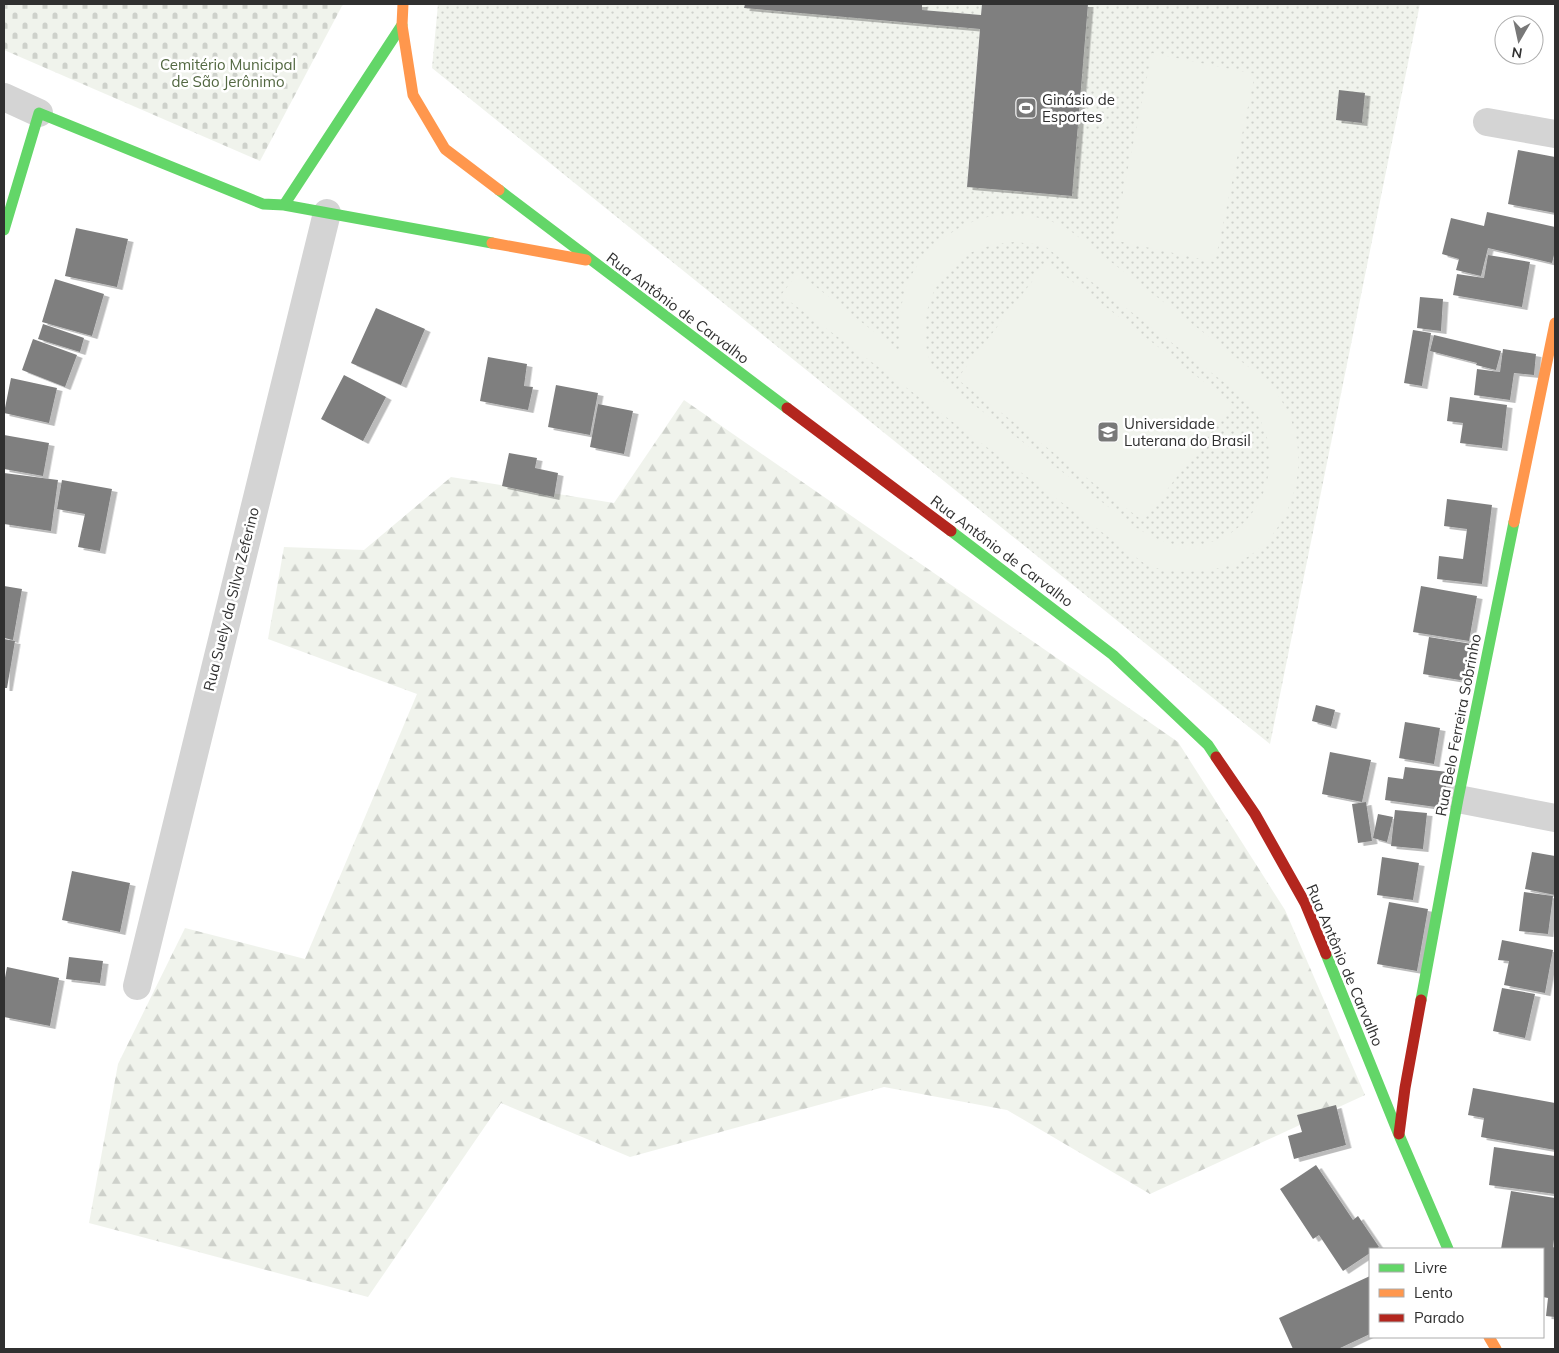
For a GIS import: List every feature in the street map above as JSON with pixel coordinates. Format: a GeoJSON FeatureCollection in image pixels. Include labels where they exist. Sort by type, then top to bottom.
{"type":"FeatureCollection","features":[{"type":"Feature","properties":{"kind":"street","name":"Rua Antônio de Carvalho"},"geometry":{"type":"LineString","coordinates":[[403,4],[402,25],[413,95],[445,149],[590,261],[1020,583],[1113,655],[1208,746],[1255,814],[1305,903],[1399,1135],[1448,1248]]}},
{"type":"Feature","properties":{"kind":"street"},"geometry":{"type":"LineString","coordinates":[[284,205],[402,25]]}},
{"type":"Feature","properties":{"kind":"street"},"geometry":{"type":"LineString","coordinates":[[4,98],[263,204],[284,205],[590,261]]}},
{"type":"Feature","properties":{"kind":"street"},"geometry":{"type":"LineString","coordinates":[[4,230],[39,113]]}},
{"type":"Feature","properties":{"kind":"street"},"geometry":{"type":"LineString","coordinates":[[1487,122],[1555,134]]}},
{"type":"Feature","properties":{"kind":"street","name":"Rua Suely da Silva Zeferino"},"geometry":{"type":"LineString","coordinates":[[137,986],[327,213]]}},
{"type":"Feature","properties":{"kind":"street","name":"Rua Belo Ferreira Sobrinho"},"geometry":{"type":"LineString","coordinates":[[1399,1135],[1405,1088],[1458,800],[1555,323]]}},
{"type":"Feature","properties":{"kind":"street"},"geometry":{"type":"LineString","coordinates":[[1458,800],[1555,818]]}},
{"type":"Feature","properties":{"kind":"street"},"geometry":{"type":"LineString","coordinates":[[1490,1338],[1496,1349]]}},
{"type":"Feature","properties":{"kind":"green space","name":"Cemitério Municipal de São Jerônimo"},"geometry":{"type":"Polygon","coordinates":[[[4,4],[343,4],[260,161],[4,50],[4,4]]]}},
{"type":"Feature","properties":{"kind":"green space","name":"Universidade Luterana do Brasil"},"geometry":{"type":"Polygon","coordinates":[[[438,4],[745,4],[744,7],[980,29],[967,186],[1071,196],[1088,4],[1420,4],[1270,744],[432,68],[438,4]]]}},
{"type":"Feature","properties":{"kind":"green space"},"geometry":{"type":"Polygon","coordinates":[[[922,4],[982,4],[981,15],[922,10],[922,4]]]}},
{"type":"Feature","properties":{"kind":"green space"},"geometry":{"type":"Polygon","coordinates":[[[1152,53],[1255,74],[1215,262],[1113,240],[1152,53]]]}},
{"type":"Feature","properties":{"kind":"green space"},"geometry":{"type":"Polygon","coordinates":[[[1006,214],[1030,216],[1053,222],[1068,229],[1267,381],[1272,387],[1292,422],[1296,437],[1298,472],[1295,489],[1281,522],[1271,537],[1258,549],[1244,559],[1214,569],[1174,571],[1159,569],[1145,564],[781,295],[798,273],[899,351],[900,317],[903,298],[908,281],[917,266],[941,240],[972,222],[1006,214]],[[1014,242],[982,248],[967,255],[953,265],[942,277],[928,308],[925,326],[926,343],[930,359],[937,374],[949,386],[1135,527],[1149,535],[1173,544],[1196,545],[1218,540],[1236,529],[1251,514],[1262,496],[1268,476],[1269,454],[1265,431],[1255,412],[1242,396],[1047,248],[1034,244],[1014,242]]]}},
{"type":"Feature","properties":{"kind":"green space"},"geometry":{"type":"Polygon","coordinates":[[[1047,262],[1233,404],[1143,521],[957,379],[1047,262]]]}},
{"type":"Feature","properties":{"kind":"green space"},"geometry":{"type":"Polygon","coordinates":[[[684,400],[1178,742],[1285,910],[1365,1095],[1150,1194],[1007,1110],[884,1087],[630,1157],[501,1103],[368,1297],[89,1223],[118,1064],[185,928],[305,959],[417,694],[268,639],[284,547],[364,550],[451,477],[614,503],[684,400]]]}},
{"type":"Feature","properties":{"kind":"building","name":"Ginásio de Esportes"},"geometry":{"type":"Polygon","coordinates":[[[745,4],[922,4],[922,10],[981,15],[982,4],[1088,4],[1072,196],[967,187],[980,29],[744,8],[745,4]]]}},
{"type":"Feature","properties":{"kind":"building"},"geometry":{"type":"Polygon","coordinates":[[[1339,90],[1365,93],[1362,123],[1336,120],[1339,90]]]}},
{"type":"Feature","properties":{"kind":"building"},"geometry":{"type":"Polygon","coordinates":[[[1518,150],[1555,157],[1555,213],[1508,204],[1518,150]]]}},
{"type":"Feature","properties":{"kind":"building"},"geometry":{"type":"Polygon","coordinates":[[[1487,212],[1555,227],[1555,251],[1552,263],[1488,248],[1481,276],[1456,270],[1459,259],[1442,254],[1451,218],[1484,226],[1487,212]]]}},
{"type":"Feature","properties":{"kind":"building"},"geometry":{"type":"Polygon","coordinates":[[[76,228],[128,239],[117,287],[65,276],[76,228]]]}},
{"type":"Feature","properties":{"kind":"building"},"geometry":{"type":"Polygon","coordinates":[[[1488,255],[1530,262],[1522,307],[1453,295],[1457,274],[1484,278],[1488,255]]]}},
{"type":"Feature","properties":{"kind":"building"},"geometry":{"type":"Polygon","coordinates":[[[55,279],[104,294],[92,336],[42,322],[55,279]]]}},
{"type":"Feature","properties":{"kind":"building"},"geometry":{"type":"Polygon","coordinates":[[[1420,297],[1443,299],[1441,331],[1417,328],[1420,297]]]}},
{"type":"Feature","properties":{"kind":"building"},"geometry":{"type":"Polygon","coordinates":[[[376,308],[425,329],[401,385],[351,363],[376,308]]]}},
{"type":"Feature","properties":{"kind":"building"},"geometry":{"type":"Polygon","coordinates":[[[43,324],[84,338],[80,352],[38,339],[43,324]]]}},
{"type":"Feature","properties":{"kind":"building"},"geometry":{"type":"Polygon","coordinates":[[[1413,330],[1431,333],[1422,386],[1404,383],[1413,330]]]}},
{"type":"Feature","properties":{"kind":"building"},"geometry":{"type":"Polygon","coordinates":[[[1434,335],[1501,351],[1496,370],[1430,351],[1434,335]]]}},
{"type":"Feature","properties":{"kind":"building"},"geometry":{"type":"Polygon","coordinates":[[[33,339],[77,355],[65,387],[22,370],[33,339]]]}},
{"type":"Feature","properties":{"kind":"building"},"geometry":{"type":"Polygon","coordinates":[[[1503,349],[1536,354],[1534,375],[1514,373],[1510,400],[1474,395],[1477,369],[1500,372],[1503,349]]]}},
{"type":"Feature","properties":{"kind":"building"},"geometry":{"type":"Polygon","coordinates":[[[488,357],[527,364],[524,386],[533,387],[528,410],[480,401],[488,357]]]}},
{"type":"Feature","properties":{"kind":"building"},"geometry":{"type":"Polygon","coordinates":[[[344,375],[386,397],[363,441],[321,419],[344,375]]]}},
{"type":"Feature","properties":{"kind":"building"},"geometry":{"type":"Polygon","coordinates":[[[11,378],[57,388],[49,423],[4,413],[11,378]]]}},
{"type":"Feature","properties":{"kind":"building"},"geometry":{"type":"Polygon","coordinates":[[[556,385],[598,393],[590,435],[548,427],[556,385]]]}},
{"type":"Feature","properties":{"kind":"building"},"geometry":{"type":"Polygon","coordinates":[[[1450,397],[1507,405],[1502,448],[1460,443],[1463,423],[1447,421],[1450,397]]]}},
{"type":"Feature","properties":{"kind":"building"},"geometry":{"type":"Polygon","coordinates":[[[598,404],[633,411],[624,454],[590,447],[598,404]]]}},
{"type":"Feature","properties":{"kind":"building"},"geometry":{"type":"Polygon","coordinates":[[[4,435],[49,443],[43,476],[4,469],[4,435]]]}},
{"type":"Feature","properties":{"kind":"building"},"geometry":{"type":"Polygon","coordinates":[[[509,453],[537,458],[535,468],[558,473],[554,497],[502,486],[509,453]]]}},
{"type":"Feature","properties":{"kind":"building"},"geometry":{"type":"Polygon","coordinates":[[[4,473],[58,480],[51,531],[4,524],[4,473]]]}},
{"type":"Feature","properties":{"kind":"building"},"geometry":{"type":"Polygon","coordinates":[[[62,480],[112,489],[100,551],[78,547],[85,514],[57,509],[62,480]]]}},
{"type":"Feature","properties":{"kind":"building"},"geometry":{"type":"Polygon","coordinates":[[[1447,499],[1492,505],[1482,584],[1437,579],[1439,556],[1463,559],[1467,529],[1444,526],[1447,499]]]}},
{"type":"Feature","properties":{"kind":"building"},"geometry":{"type":"Polygon","coordinates":[[[4,586],[22,589],[13,640],[4,638],[4,586]]]}},
{"type":"Feature","properties":{"kind":"building"},"geometry":{"type":"Polygon","coordinates":[[[1421,586],[1477,596],[1469,641],[1413,632],[1421,586]]]}},
{"type":"Feature","properties":{"kind":"building"},"geometry":{"type":"Polygon","coordinates":[[[1429,637],[1472,644],[1466,681],[1423,674],[1429,637]]]}},
{"type":"Feature","properties":{"kind":"building"},"geometry":{"type":"Polygon","coordinates":[[[4,639],[15,641],[7,688],[4,688],[4,639]]]}},
{"type":"Feature","properties":{"kind":"building"},"geometry":{"type":"Polygon","coordinates":[[[1316,705],[1335,710],[1331,726],[1312,721],[1316,705]]]}},
{"type":"Feature","properties":{"kind":"building"},"geometry":{"type":"Polygon","coordinates":[[[1405,722],[1440,728],[1434,764],[1399,758],[1405,722]]]}},
{"type":"Feature","properties":{"kind":"building"},"geometry":{"type":"Polygon","coordinates":[[[1330,752],[1371,760],[1362,802],[1322,794],[1330,752]]]}},
{"type":"Feature","properties":{"kind":"building"},"geometry":{"type":"Polygon","coordinates":[[[1405,767],[1448,772],[1443,808],[1385,800],[1388,777],[1403,779],[1405,767]]]}},
{"type":"Feature","properties":{"kind":"building"},"geometry":{"type":"Polygon","coordinates":[[[1366,802],[1372,841],[1358,843],[1352,804],[1366,802]]]}},
{"type":"Feature","properties":{"kind":"building"},"geometry":{"type":"Polygon","coordinates":[[[1395,810],[1427,813],[1423,849],[1391,846],[1395,810]]]}},
{"type":"Feature","properties":{"kind":"building"},"geometry":{"type":"Polygon","coordinates":[[[1378,814],[1393,817],[1387,842],[1373,838],[1378,814]]]}},
{"type":"Feature","properties":{"kind":"building"},"geometry":{"type":"Polygon","coordinates":[[[1532,852],[1555,856],[1555,895],[1525,889],[1532,852]]]}},
{"type":"Feature","properties":{"kind":"building"},"geometry":{"type":"Polygon","coordinates":[[[1382,857],[1419,863],[1413,900],[1377,895],[1382,857]]]}},
{"type":"Feature","properties":{"kind":"building"},"geometry":{"type":"Polygon","coordinates":[[[72,871],[130,883],[120,932],[62,920],[72,871]]]}},
{"type":"Feature","properties":{"kind":"building"},"geometry":{"type":"Polygon","coordinates":[[[1524,892],[1553,896],[1548,934],[1519,931],[1524,892]]]}},
{"type":"Feature","properties":{"kind":"building"},"geometry":{"type":"Polygon","coordinates":[[[1389,902],[1428,909],[1417,971],[1377,964],[1389,902]]]}},
{"type":"Feature","properties":{"kind":"building"},"geometry":{"type":"Polygon","coordinates":[[[1502,940],[1553,950],[1545,993],[1504,985],[1509,961],[1498,960],[1502,940]]]}},
{"type":"Feature","properties":{"kind":"building"},"geometry":{"type":"Polygon","coordinates":[[[69,957],[103,961],[100,983],[66,979],[69,957]]]}},
{"type":"Feature","properties":{"kind":"building"},"geometry":{"type":"Polygon","coordinates":[[[7,967],[59,978],[50,1026],[4,1017],[4,983],[7,967]]]}},
{"type":"Feature","properties":{"kind":"building"},"geometry":{"type":"Polygon","coordinates":[[[1502,988],[1535,994],[1525,1038],[1493,1031],[1502,988]]]}},
{"type":"Feature","properties":{"kind":"building"},"geometry":{"type":"Polygon","coordinates":[[[1473,1088],[1555,1103],[1555,1150],[1481,1137],[1484,1118],[1468,1115],[1473,1088]]]}},
{"type":"Feature","properties":{"kind":"building"},"geometry":{"type":"Polygon","coordinates":[[[1336,1105],[1346,1145],[1294,1159],[1288,1136],[1302,1132],[1297,1115],[1336,1105]]]}},
{"type":"Feature","properties":{"kind":"building"},"geometry":{"type":"Polygon","coordinates":[[[1494,1147],[1555,1156],[1555,1194],[1489,1185],[1494,1147]]]}},
{"type":"Feature","properties":{"kind":"building"},"geometry":{"type":"Polygon","coordinates":[[[1316,1165],[1353,1220],[1358,1216],[1379,1247],[1369,1248],[1369,1254],[1343,1271],[1319,1235],[1313,1239],[1280,1189],[1316,1165]]]}},
{"type":"Feature","properties":{"kind":"building"},"geometry":{"type":"Polygon","coordinates":[[[1511,1191],[1555,1198],[1553,1247],[1555,1248],[1555,1317],[1546,1316],[1548,1298],[1544,1297],[1544,1248],[1501,1248],[1511,1191]]]}},
{"type":"Feature","properties":{"kind":"building"},"geometry":{"type":"Polygon","coordinates":[[[1369,1276],[1369,1334],[1338,1349],[1293,1349],[1279,1318],[1369,1276]]]}},
{"type":"Feature","properties":{"kind":"traffic: fast"},"geometry":{"type":"LineString","coordinates":[[284,205],[402,25]]}},
{"type":"Feature","properties":{"kind":"traffic: fast"},"geometry":{"type":"LineString","coordinates":[[4,230],[39,113],[263,204],[284,205],[492,243]]}},
{"type":"Feature","properties":{"kind":"traffic: fast"},"geometry":{"type":"LineString","coordinates":[[499,190],[787,408]]}},
{"type":"Feature","properties":{"kind":"traffic: fast"},"geometry":{"type":"LineString","coordinates":[[1421,1000],[1458,799],[1514,522]]}},
{"type":"Feature","properties":{"kind":"traffic: fast"},"geometry":{"type":"LineString","coordinates":[[951,531],[1113,655],[1208,745],[1216,757]]}},
{"type":"Feature","properties":{"kind":"traffic: fast"},"geometry":{"type":"LineString","coordinates":[[1326,954],[1399,1135],[1448,1248]]}},
{"type":"Feature","properties":{"kind":"traffic: slow"},"geometry":{"type":"LineString","coordinates":[[403,4],[402,25],[413,95],[445,149],[499,190]]}},
{"type":"Feature","properties":{"kind":"traffic: slow"},"geometry":{"type":"LineString","coordinates":[[492,243],[586,260]]}},
{"type":"Feature","properties":{"kind":"traffic: slow"},"geometry":{"type":"LineString","coordinates":[[1514,522],[1555,323]]}},
{"type":"Feature","properties":{"kind":"traffic: slow"},"geometry":{"type":"LineString","coordinates":[[1490,1338],[1496,1349]]}},
{"type":"Feature","properties":{"kind":"traffic: jam"},"geometry":{"type":"LineString","coordinates":[[787,408],[951,531]]}},
{"type":"Feature","properties":{"kind":"traffic: jam"},"geometry":{"type":"LineString","coordinates":[[1216,757],[1255,814],[1305,903],[1326,954]]}},
{"type":"Feature","properties":{"kind":"traffic: jam"},"geometry":{"type":"LineString","coordinates":[[1399,1134],[1405,1088],[1421,1000]]}},
{"type":"Feature","properties":{"kind":"place","name":"Ginásio de Esportes"},"geometry":{"type":"Point","coordinates":[1026,108]}},
{"type":"Feature","properties":{"kind":"place","name":"Universidade Luterana do Brasil"},"geometry":{"type":"Point","coordinates":[1108,432]}}]}
